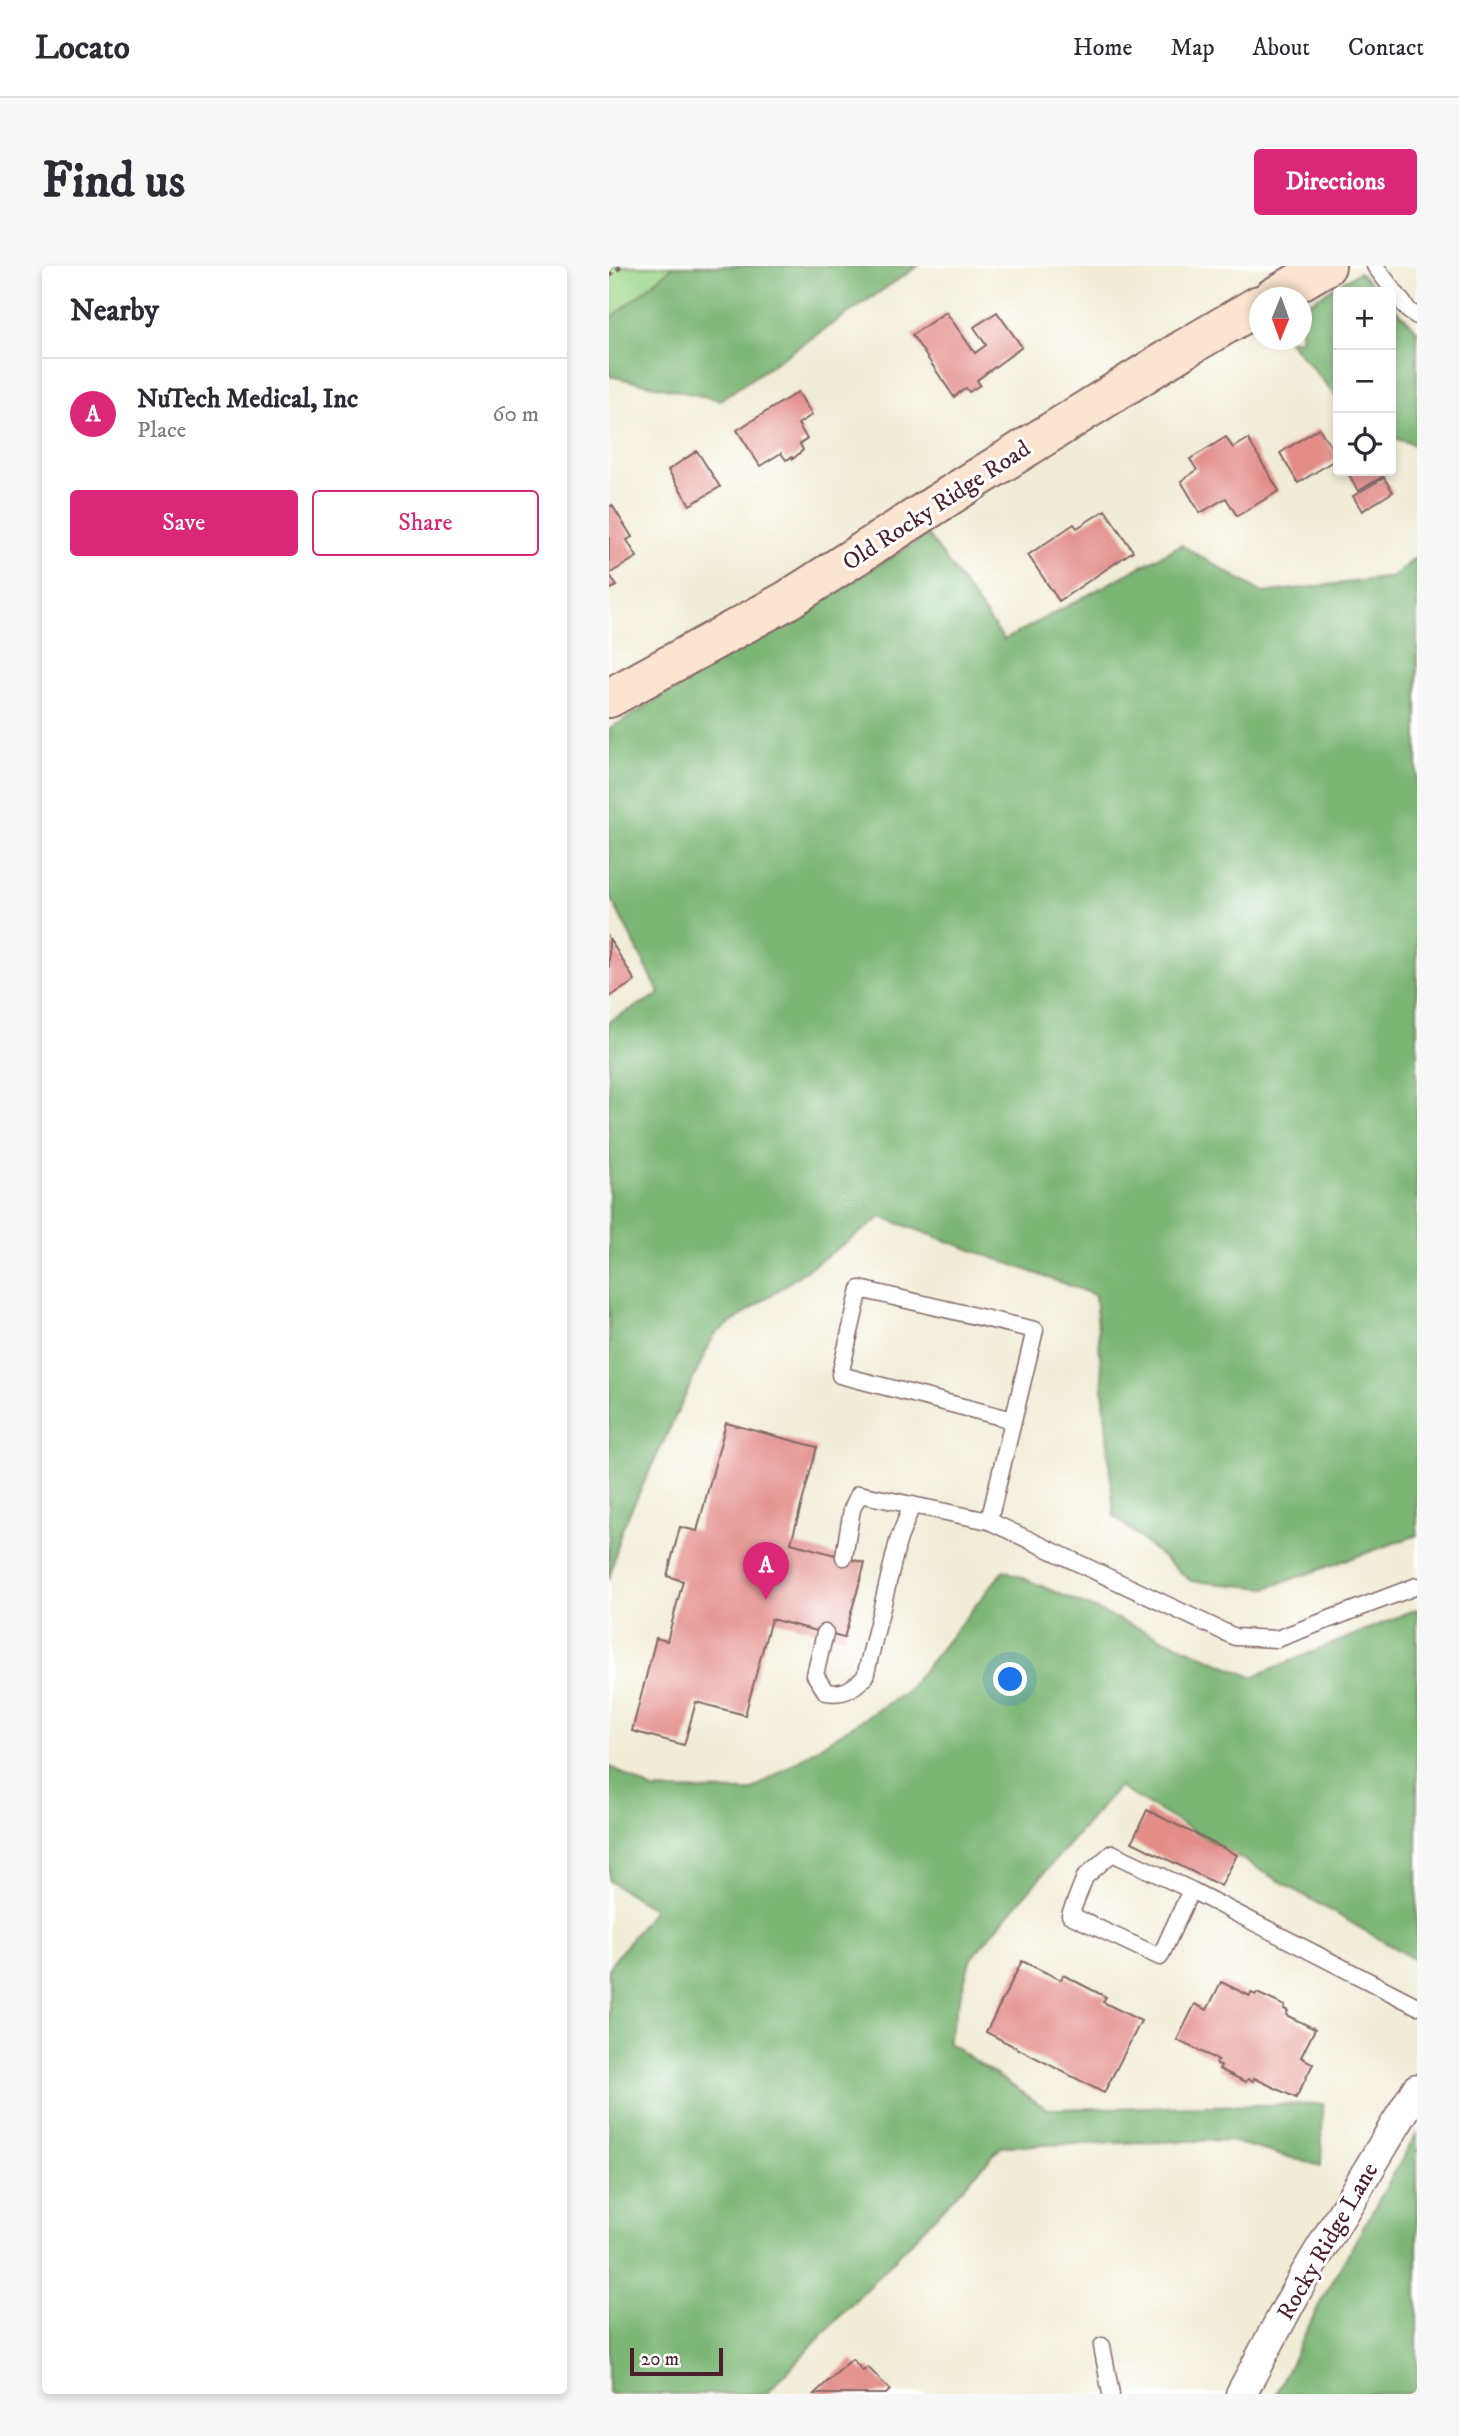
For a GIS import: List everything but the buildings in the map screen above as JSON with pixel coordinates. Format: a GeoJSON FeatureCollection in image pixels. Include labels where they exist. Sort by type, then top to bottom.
{"type":"FeatureCollection","features":[{"type":"Feature","properties":{"kind":"street"},"geometry":{"type":"LineString","coordinates":[[1291,287],[1326,266]]}},
{"type":"Feature","properties":{"kind":"street","name":"Old Rocky Ridge Road"},"geometry":{"type":"LineString","coordinates":[[609,698],[786,601],[1007,460],[1249,311]]}},
{"type":"Feature","properties":{"kind":"street","name":"Rocky Ridge Lane"},"geometry":{"type":"LineString","coordinates":[[1241,2394],[1305,2275],[1417,2089]]}},
{"type":"Feature","properties":{"kind":"lane"},"geometry":{"type":"LineString","coordinates":[[1375,266],[1409,311],[1417,316]]}},
{"type":"Feature","properties":{"kind":"lane"},"geometry":{"type":"LineString","coordinates":[[989,1521],[1035,1330],[860,1289],[840,1375],[1013,1420]]}},
{"type":"Feature","properties":{"kind":"lane"},"geometry":{"type":"LineString","coordinates":[[844,1557],[852,1510],[859,1494],[989,1521],[1235,1637],[1277,1639],[1417,1586]]}},
{"type":"Feature","properties":{"kind":"lane"},"geometry":{"type":"LineString","coordinates":[[825,1633],[815,1675],[826,1692],[837,1694],[849,1691],[865,1677],[898,1541],[912,1505]]}},
{"type":"Feature","properties":{"kind":"lane"},"geometry":{"type":"LineString","coordinates":[[1191,1889],[1160,1957],[1070,1915],[1085,1877],[1112,1853],[1191,1889],[1417,2006]]}},
{"type":"Feature","properties":{"kind":"lane"},"geometry":{"type":"LineString","coordinates":[[1102,2346],[1111,2394]]}},
{"type":"Feature","properties":{"kind":"path"},"geometry":{"type":"LineString","coordinates":[[609,276],[622,266]]}},
{"type":"Feature","properties":{"kind":"green space"},"geometry":{"type":"Polygon","coordinates":[[[609,266],[690,266],[609,337],[609,266]]]}},
{"type":"Feature","properties":{"kind":"green space"},"geometry":{"type":"Polygon","coordinates":[[[674,266],[918,266],[720,400],[609,376],[609,320],[674,266]]]}},
{"type":"Feature","properties":{"kind":"green space"},"geometry":{"type":"Polygon","coordinates":[[[1359,272],[1374,287],[1335,287],[1359,272]]]}},
{"type":"Feature","properties":{"kind":"green space"},"geometry":{"type":"Polygon","coordinates":[[[1333,288],[1333,392],[1297,350],[1312,350],[1312,301],[1333,288]]]}},
{"type":"Feature","properties":{"kind":"green space"},"geometry":{"type":"Polygon","coordinates":[[[1396,309],[1417,330],[1417,446],[1396,439],[1396,309]]]}},
{"type":"Feature","properties":{"kind":"green space"},"geometry":{"type":"Polygon","coordinates":[[[928,535],[1004,640],[1181,545],[1263,593],[1393,577],[1417,556],[1417,1535],[1267,1588],[1191,1581],[1114,1516],[1095,1295],[882,1217],[714,1335],[621,1531],[609,1580],[609,1021],[660,994],[609,894],[609,729],[928,535]]]}},
{"type":"Feature","properties":{"kind":"green space"},"geometry":{"type":"Polygon","coordinates":[[[1004,1570],[1252,1677],[1417,1609],[1417,1961],[1118,1787],[971,1958],[947,2042],[1047,2109],[1323,2104],[1321,2166],[1226,2140],[1002,2146],[766,2394],[609,2394],[609,1967],[654,1909],[609,1881],[609,1766],[653,1790],[750,1791],[907,1691],[1004,1570]]]}},
{"type":"Feature","properties":{"kind":"green space"},"geometry":{"type":"Polygon","coordinates":[[[1417,2133],[1417,2394],[1276,2394],[1318,2307],[1417,2133]]]}},
{"type":"Feature","properties":{"kind":"place","name":"NuTech Medical, Inc"},"geometry":{"type":"Point","coordinates":[766,1600]}}]}
